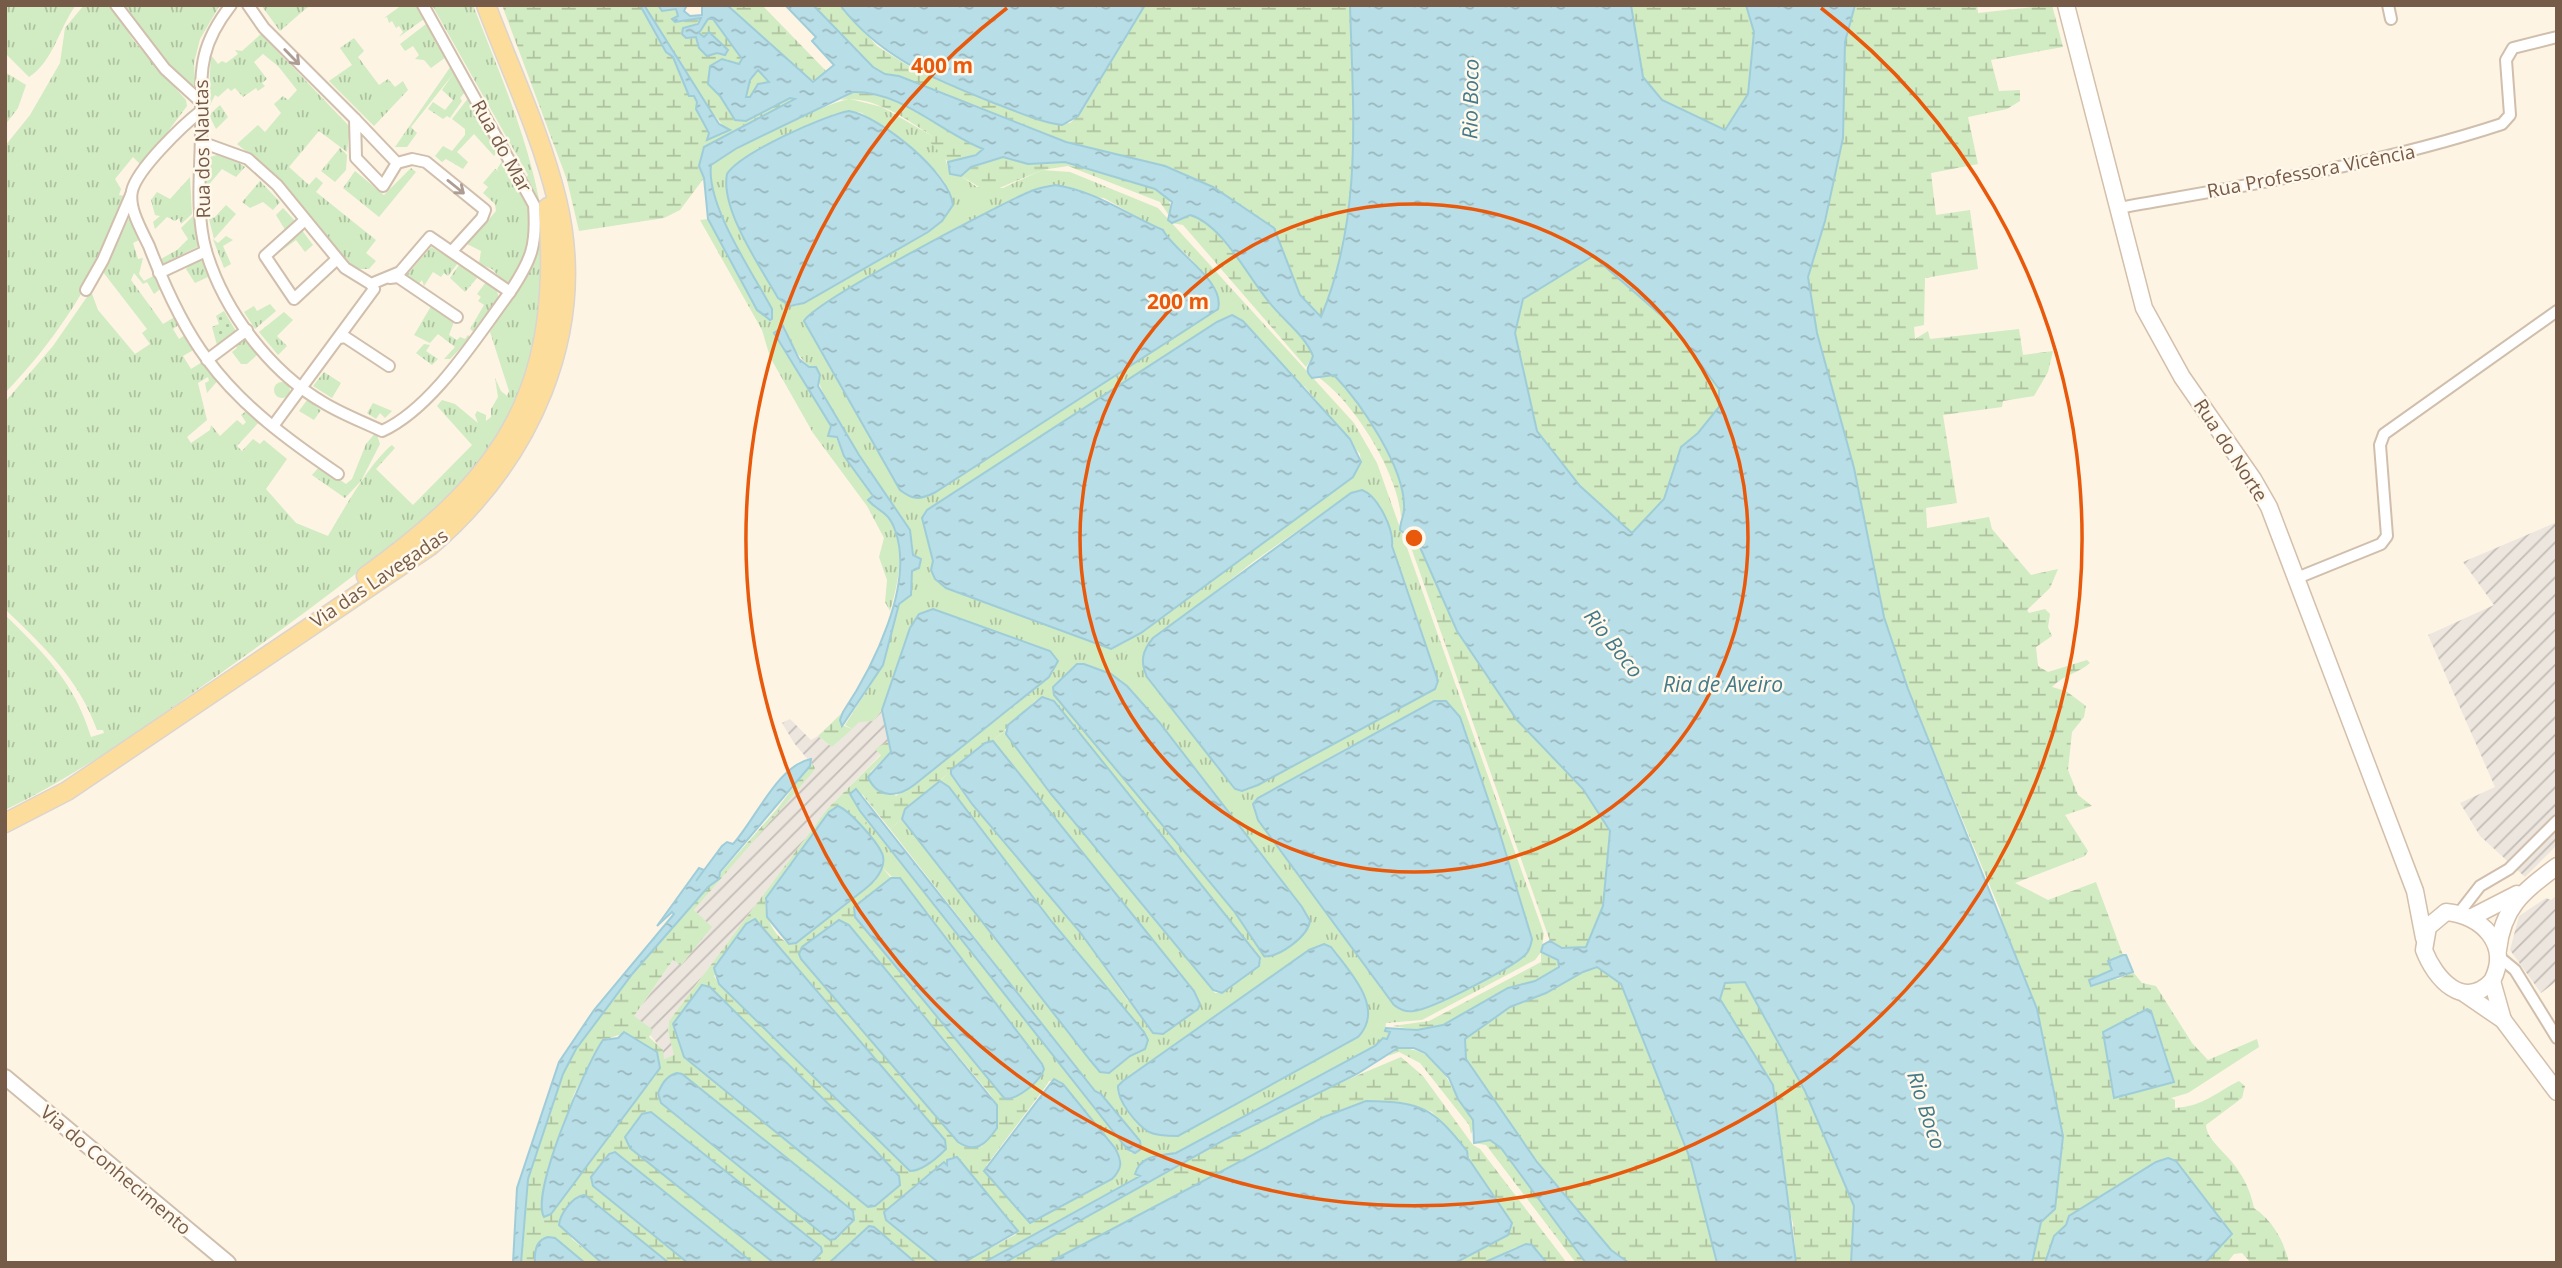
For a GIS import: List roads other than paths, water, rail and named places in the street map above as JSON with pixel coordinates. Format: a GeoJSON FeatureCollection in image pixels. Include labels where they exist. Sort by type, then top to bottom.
{"type":"FeatureCollection","features":[{"type":"Feature","properties":{"kind":"main road","name":"Via das Lavegadas"},"geometry":{"type":"LineString","coordinates":[[5,814],[43,799],[78,778],[307,619],[427,530],[485,469],[520,416],[533,385],[549,311],[547,198],[537,160],[480,5]]}},
{"type":"Feature","properties":{"kind":"main road","name":"Via das Lavegadas"},"geometry":{"type":"LineString","coordinates":[[5,823],[67,791],[430,546],[458,523],[495,478],[523,435],[542,398],[560,341],[566,301],[564,244],[547,164],[486,5]]}},
{"type":"Feature","properties":{"kind":"main road","name":"Rua do Norte"},"geometry":{"type":"LineString","coordinates":[[2066,5],[2144,308],[2155,332],[2269,507],[2415,891],[2424,938]]}},
{"type":"Feature","properties":{"kind":"main road"},"geometry":{"type":"LineString","coordinates":[[427,530],[456,512],[482,484],[512,441],[523,435],[521,426],[544,368],[557,307],[559,263],[549,224]]}},
{"type":"Feature","properties":{"kind":"main road"},"geometry":{"type":"LineString","coordinates":[[2503,1020],[2494,977],[2506,914],[2537,881],[2557,866]]}},
{"type":"Feature","properties":{"kind":"main road"},"geometry":{"type":"LineString","coordinates":[[2537,881],[2459,914],[2436,918],[2424,938],[2424,950],[2433,971],[2453,990],[2465,994],[2503,1020],[2557,1092]]}},
{"type":"Feature","properties":{"kind":"main road"},"geometry":{"type":"LineString","coordinates":[[2415,891],[2427,902],[2459,914],[2490,936],[2498,955]]}},
{"type":"Feature","properties":{"kind":"main road"},"geometry":{"type":"LineString","coordinates":[[2465,994],[2476,992],[2494,977]]}},
{"type":"Feature","properties":{"kind":"street"},"geometry":{"type":"LineString","coordinates":[[86,290],[103,260],[132,191],[151,161],[201,107],[165,69],[116,5]]}},
{"type":"Feature","properties":{"kind":"street","name":"Rua dos Nautas"},"geometry":{"type":"LineString","coordinates":[[231,5],[216,24],[200,66],[199,200],[206,251],[229,302],[270,362],[323,402],[382,431]]}},
{"type":"Feature","properties":{"kind":"street"},"geometry":{"type":"LineString","coordinates":[[247,5],[264,28],[397,163]]}},
{"type":"Feature","properties":{"kind":"street","name":"Rua do Mar"},"geometry":{"type":"LineString","coordinates":[[382,431],[398,424],[437,386],[510,292],[527,266],[537,238],[534,205],[520,176],[423,5]]}},
{"type":"Feature","properties":{"kind":"street"},"geometry":{"type":"LineString","coordinates":[[2388,5],[2391,19]]}},
{"type":"Feature","properties":{"kind":"street","name":"Rua Professora Vicência"},"geometry":{"type":"LineString","coordinates":[[2118,208],[2333,170],[2429,148],[2502,124],[2510,115],[2506,60],[2513,48],[2557,37]]}},
{"type":"Feature","properties":{"kind":"street"},"geometry":{"type":"LineString","coordinates":[[355,119],[356,158],[383,186],[397,163],[412,159],[426,162],[485,210],[482,218],[452,251]]}},
{"type":"Feature","properties":{"kind":"street"},"geometry":{"type":"LineString","coordinates":[[201,142],[248,159],[277,185],[345,268],[371,284],[373,289],[272,426]]}},
{"type":"Feature","properties":{"kind":"street"},"geometry":{"type":"LineString","coordinates":[[132,191],[135,213],[159,273],[207,360],[272,426],[338,474]]}},
{"type":"Feature","properties":{"kind":"street"},"geometry":{"type":"LineString","coordinates":[[304,220],[265,256],[294,299],[337,259]]}},
{"type":"Feature","properties":{"kind":"street"},"geometry":{"type":"LineString","coordinates":[[371,284],[400,272],[430,237],[510,292]]}},
{"type":"Feature","properties":{"kind":"street"},"geometry":{"type":"LineString","coordinates":[[159,273],[206,251]]}},
{"type":"Feature","properties":{"kind":"street"},"geometry":{"type":"LineString","coordinates":[[388,278],[398,277],[457,317]]}},
{"type":"Feature","properties":{"kind":"street"},"geometry":{"type":"LineString","coordinates":[[2297,578],[2381,544],[2387,536],[2380,445],[2384,434],[2557,311]]}},
{"type":"Feature","properties":{"kind":"street"},"geometry":{"type":"LineString","coordinates":[[207,360],[247,331]]}},
{"type":"Feature","properties":{"kind":"street"},"geometry":{"type":"LineString","coordinates":[[339,338],[345,337],[389,366]]}},
{"type":"Feature","properties":{"kind":"street"},"geometry":{"type":"LineString","coordinates":[[2459,914],[2480,886],[2509,869],[2557,821]]}},
{"type":"Feature","properties":{"kind":"street"},"geometry":{"type":"LineString","coordinates":[[2498,955],[2515,970],[2557,1038]]}},
{"type":"Feature","properties":{"kind":"street"},"geometry":{"type":"LineString","coordinates":[[2494,977],[2512,977],[2525,986]]}},
{"type":"Feature","properties":{"kind":"street","name":"Via do Conhecimento"},"geometry":{"type":"LineString","coordinates":[[5,1077],[228,1263]]}},
{"type":"Feature","properties":{"kind":"street","name":"Via do Conhecimento"},"geometry":{"type":"LineString","coordinates":[[5,1086],[215,1263]]}},
{"type":"Feature","properties":{"kind":"water"},"geometry":{"type":"Polygon","coordinates":[[[640,5],[644,5],[719,124],[730,130],[707,140],[709,133],[696,109],[697,102],[694,96],[689,96],[673,57],[666,52],[640,5]]]}},
{"type":"Feature","properties":{"kind":"water","name":"Ria de Aveiro"},"geometry":{"type":"Polygon","coordinates":[[[658,5],[687,5],[684,11],[690,16],[702,15],[702,5],[727,5],[813,82],[834,65],[812,41],[816,37],[785,5],[813,5],[873,67],[885,74],[899,76],[1066,142],[1165,166],[1213,187],[1274,228],[1300,295],[1321,317],[1344,241],[1349,202],[1353,124],[1350,5],[1631,5],[1643,77],[1662,100],[1725,130],[1748,94],[1754,32],[1746,5],[1855,5],[1845,42],[1843,138],[1825,221],[1808,277],[1817,333],[1854,468],[1884,617],[1908,689],[2037,1009],[2063,1136],[2055,1209],[2041,1222],[2032,1263],[1851,1263],[1854,1206],[1805,1091],[1745,982],[1725,983],[1720,999],[1773,1085],[1796,1263],[1717,1263],[1691,1161],[1621,984],[1597,967],[1546,993],[1510,1007],[1465,1039],[1466,1059],[1537,1162],[1611,1250],[1629,1263],[1586,1263],[1501,1148],[1490,1140],[1474,1143],[1473,1120],[1458,1099],[1449,1078],[1425,1053],[1414,1048],[1398,1048],[1357,1074],[1226,1139],[1004,1263],[983,1263],[1140,1176],[1135,1174],[1147,1159],[1176,1153],[1375,1046],[1383,1038],[1387,1039],[1390,1032],[1385,1031],[1386,1028],[1417,1030],[1443,1025],[1508,988],[1535,981],[1559,967],[1558,960],[1541,952],[1543,945],[1550,941],[1562,948],[1586,947],[1603,906],[1610,831],[1583,789],[1517,720],[1457,631],[1419,545],[1400,530],[1404,509],[1398,475],[1369,419],[1334,375],[1312,378],[1309,375],[1308,367],[1313,356],[1305,341],[1269,302],[1213,229],[1190,215],[1172,223],[1168,220],[1172,202],[1155,189],[1065,162],[1028,164],[1003,157],[971,167],[961,176],[950,174],[948,162],[976,155],[983,149],[904,105],[871,93],[853,92],[737,148],[711,165],[711,181],[723,219],[772,309],[770,320],[757,310],[708,219],[704,178],[699,166],[704,147],[795,99],[790,98],[746,121],[735,120],[720,96],[708,84],[710,66],[722,59],[739,64],[742,59],[713,19],[708,19],[699,33],[704,37],[709,32],[728,50],[725,55],[717,53],[707,56],[699,48],[696,37],[686,38],[682,34],[683,28],[698,24],[701,18],[675,22],[672,19],[678,16],[676,9],[662,11],[658,5]],[[758,70],[750,80],[746,97],[750,97],[758,84],[769,82],[758,70]],[[1593,256],[1523,299],[1515,333],[1537,431],[1580,486],[1632,533],[1664,499],[1681,447],[1698,433],[1719,407],[1719,389],[1672,325],[1593,256]]]}},
{"type":"Feature","properties":{"kind":"water"},"geometry":{"type":"Polygon","coordinates":[[[840,5],[1145,5],[1078,116],[1062,125],[1036,119],[994,103],[910,65],[873,39],[840,5]]]}},
{"type":"Feature","properties":{"kind":"water"},"geometry":{"type":"Polygon","coordinates":[[[849,111],[878,123],[912,148],[940,178],[953,205],[942,221],[928,232],[804,303],[790,306],[778,298],[744,238],[730,204],[726,188],[727,174],[748,156],[784,136],[849,111]]]}},
{"type":"Feature","properties":{"kind":"water"},"geometry":{"type":"Polygon","coordinates":[[[1055,185],[1084,192],[1163,230],[1214,288],[1218,309],[934,493],[920,498],[909,496],[900,490],[804,321],[839,294],[947,233],[1011,200],[1055,185]]]}},
{"type":"Feature","properties":{"kind":"water"},"geometry":{"type":"Polygon","coordinates":[[[1232,315],[1243,321],[1350,439],[1361,462],[1353,477],[1141,633],[1111,649],[946,588],[935,579],[922,518],[927,510],[1217,322],[1232,315]]]}},
{"type":"Feature","properties":{"kind":"water"},"geometry":{"type":"Polygon","coordinates":[[[783,326],[799,359],[809,367],[816,367],[820,375],[818,386],[859,455],[910,530],[913,555],[921,559],[919,568],[912,571],[911,595],[899,604],[883,665],[842,726],[840,720],[843,712],[867,672],[888,624],[900,575],[900,551],[892,523],[868,500],[873,496],[844,456],[837,437],[828,436],[831,426],[774,333],[783,326]]]}},
{"type":"Feature","properties":{"kind":"water"},"geometry":{"type":"Polygon","coordinates":[[[1362,490],[1374,499],[1388,522],[1392,546],[1438,681],[1435,689],[1258,785],[1242,791],[1235,789],[1147,677],[1143,666],[1146,647],[1153,638],[1351,493],[1362,490]]]}},
{"type":"Feature","properties":{"kind":"water"},"geometry":{"type":"Polygon","coordinates":[[[933,609],[1050,651],[1058,661],[1049,677],[914,785],[901,792],[888,794],[877,789],[868,777],[891,752],[882,710],[910,628],[919,614],[933,609]]]}},
{"type":"Feature","properties":{"kind":"water"},"geometry":{"type":"Polygon","coordinates":[[[1077,664],[1111,674],[1127,686],[1159,722],[1302,907],[1310,921],[1304,933],[1292,945],[1270,956],[1264,956],[1234,911],[1054,695],[1053,687],[1077,664]]]}},
{"type":"Feature","properties":{"kind":"water"},"geometry":{"type":"Polygon","coordinates":[[[1042,697],[1054,701],[1260,958],[1259,966],[1222,993],[1213,990],[1051,794],[1006,734],[1008,725],[1042,697]]]}},
{"type":"Feature","properties":{"kind":"water"},"geometry":{"type":"Polygon","coordinates":[[[1434,701],[1446,701],[1460,717],[1532,939],[1526,954],[1506,968],[1437,1003],[1408,1011],[1394,1005],[1258,820],[1253,804],[1258,798],[1434,701]]]}},
{"type":"Feature","properties":{"kind":"water"},"geometry":{"type":"Polygon","coordinates":[[[993,741],[1194,991],[1200,1004],[1198,1009],[1163,1034],[1153,1033],[1080,932],[972,804],[951,774],[951,770],[985,743],[993,741]]]}},
{"type":"Feature","properties":{"kind":"water"},"geometry":{"type":"Polygon","coordinates":[[[811,759],[810,766],[720,872],[719,879],[708,887],[633,973],[576,1049],[563,1074],[528,1179],[521,1263],[513,1263],[517,1188],[559,1062],[594,1010],[674,914],[672,912],[657,926],[699,868],[704,870],[696,881],[722,846],[727,842],[733,844],[788,771],[811,759]]]}},
{"type":"Feature","properties":{"kind":"water"},"geometry":{"type":"Polygon","coordinates":[[[940,781],[949,787],[1052,922],[1144,1032],[1148,1040],[1145,1049],[1130,1056],[1109,1073],[1100,1072],[902,819],[905,809],[940,781]]]}},
{"type":"Feature","properties":{"kind":"water"},"geometry":{"type":"Polygon","coordinates":[[[856,789],[1095,1091],[1101,1094],[1140,1141],[1141,1149],[1135,1153],[1127,1149],[860,811],[850,794],[856,789]]]}},
{"type":"Feature","properties":{"kind":"water"},"geometry":{"type":"Polygon","coordinates":[[[838,806],[876,843],[883,856],[883,866],[868,886],[796,943],[789,944],[767,917],[766,898],[829,812],[838,806]]]}},
{"type":"Feature","properties":{"kind":"water"},"geometry":{"type":"Polygon","coordinates":[[[891,878],[900,878],[1042,1064],[1042,1074],[1021,1094],[1004,1098],[855,917],[854,907],[891,878]]]}},
{"type":"Feature","properties":{"kind":"water"},"geometry":{"type":"Polygon","coordinates":[[[755,919],[945,1140],[946,1149],[929,1163],[910,1171],[719,984],[714,968],[746,924],[755,919]]]}},
{"type":"Feature","properties":{"kind":"water"},"geometry":{"type":"Polygon","coordinates":[[[839,920],[849,925],[997,1105],[997,1128],[980,1146],[964,1146],[958,1142],[801,959],[799,954],[802,947],[839,920]]]}},
{"type":"Feature","properties":{"kind":"water"},"geometry":{"type":"Polygon","coordinates":[[[1324,944],[1331,947],[1347,967],[1367,1002],[1366,1026],[1358,1037],[1178,1136],[1152,1133],[1139,1124],[1121,1099],[1118,1086],[1123,1081],[1309,950],[1324,944]]]}},
{"type":"Feature","properties":{"kind":"water"},"geometry":{"type":"Polygon","coordinates":[[[2126,955],[2133,972],[2091,986],[2089,980],[2112,970],[2108,961],[2126,955]]]}},
{"type":"Feature","properties":{"kind":"water"},"geometry":{"type":"Polygon","coordinates":[[[702,985],[710,987],[874,1149],[899,1176],[900,1185],[875,1206],[868,1207],[684,1057],[673,1024],[702,985]]]}},
{"type":"Feature","properties":{"kind":"water"},"geometry":{"type":"Polygon","coordinates":[[[2147,1009],[2151,1011],[2174,1082],[2114,1098],[2103,1032],[2147,1009]]]}},
{"type":"Feature","properties":{"kind":"water"},"geometry":{"type":"Polygon","coordinates":[[[624,1032],[657,1052],[660,1068],[551,1214],[544,1217],[542,1203],[545,1183],[573,1100],[603,1040],[618,1038],[624,1032]]]}},
{"type":"Feature","properties":{"kind":"water"},"geometry":{"type":"Polygon","coordinates":[[[677,1073],[682,1074],[853,1211],[854,1220],[835,1239],[830,1240],[661,1103],[658,1093],[661,1086],[667,1078],[677,1073]]]}},
{"type":"Feature","properties":{"kind":"water"},"geometry":{"type":"Polygon","coordinates":[[[1054,1079],[1063,1084],[1115,1148],[1120,1164],[1112,1179],[1030,1223],[984,1171],[1054,1079]]]}},
{"type":"Feature","properties":{"kind":"water"},"geometry":{"type":"Polygon","coordinates":[[[1366,1101],[1413,1106],[1434,1116],[1444,1125],[1467,1151],[1468,1158],[1512,1223],[1508,1235],[1455,1263],[1048,1263],[1324,1117],[1366,1101]]]}},
{"type":"Feature","properties":{"kind":"water"},"geometry":{"type":"Polygon","coordinates":[[[651,1112],[821,1247],[822,1252],[811,1263],[774,1263],[630,1148],[625,1137],[642,1114],[651,1112]]]}},
{"type":"Feature","properties":{"kind":"water"},"geometry":{"type":"Polygon","coordinates":[[[615,1152],[753,1263],[688,1263],[593,1186],[591,1177],[609,1154],[615,1152]]]}},
{"type":"Feature","properties":{"kind":"water"},"geometry":{"type":"Polygon","coordinates":[[[957,1157],[1018,1231],[963,1263],[939,1263],[886,1220],[884,1212],[944,1162],[947,1165],[947,1160],[957,1157]]]}},
{"type":"Feature","properties":{"kind":"water"},"geometry":{"type":"Polygon","coordinates":[[[2168,1158],[2176,1161],[2232,1234],[2205,1263],[2045,1263],[2054,1236],[2066,1225],[2069,1216],[2156,1162],[2168,1158]]]}},
{"type":"Feature","properties":{"kind":"water"},"geometry":{"type":"Polygon","coordinates":[[[584,1195],[669,1263],[602,1263],[559,1225],[567,1207],[584,1195]]]}},
{"type":"Feature","properties":{"kind":"water"},"geometry":{"type":"Polygon","coordinates":[[[869,1226],[874,1227],[916,1263],[829,1263],[869,1226]]]}},
{"type":"Feature","properties":{"kind":"water"},"geometry":{"type":"Polygon","coordinates":[[[548,1237],[555,1238],[585,1263],[535,1263],[537,1247],[548,1237]]]}},
{"type":"Feature","properties":{"kind":"water"},"geometry":{"type":"Polygon","coordinates":[[[1526,1244],[1532,1245],[1547,1263],[1483,1263],[1526,1244]]]}},
{"type":"Feature","properties":{"kind":"water label","name":"Rio Boco"},"geometry":{"type":"Point","coordinates":[1470,99]}},
{"type":"Feature","properties":{"kind":"water label","name":"Rio Boco"},"geometry":{"type":"Point","coordinates":[1614,643]}},
{"type":"Feature","properties":{"kind":"water label","name":"Rio Boco"},"geometry":{"type":"Point","coordinates":[1927,1110]}}]}
